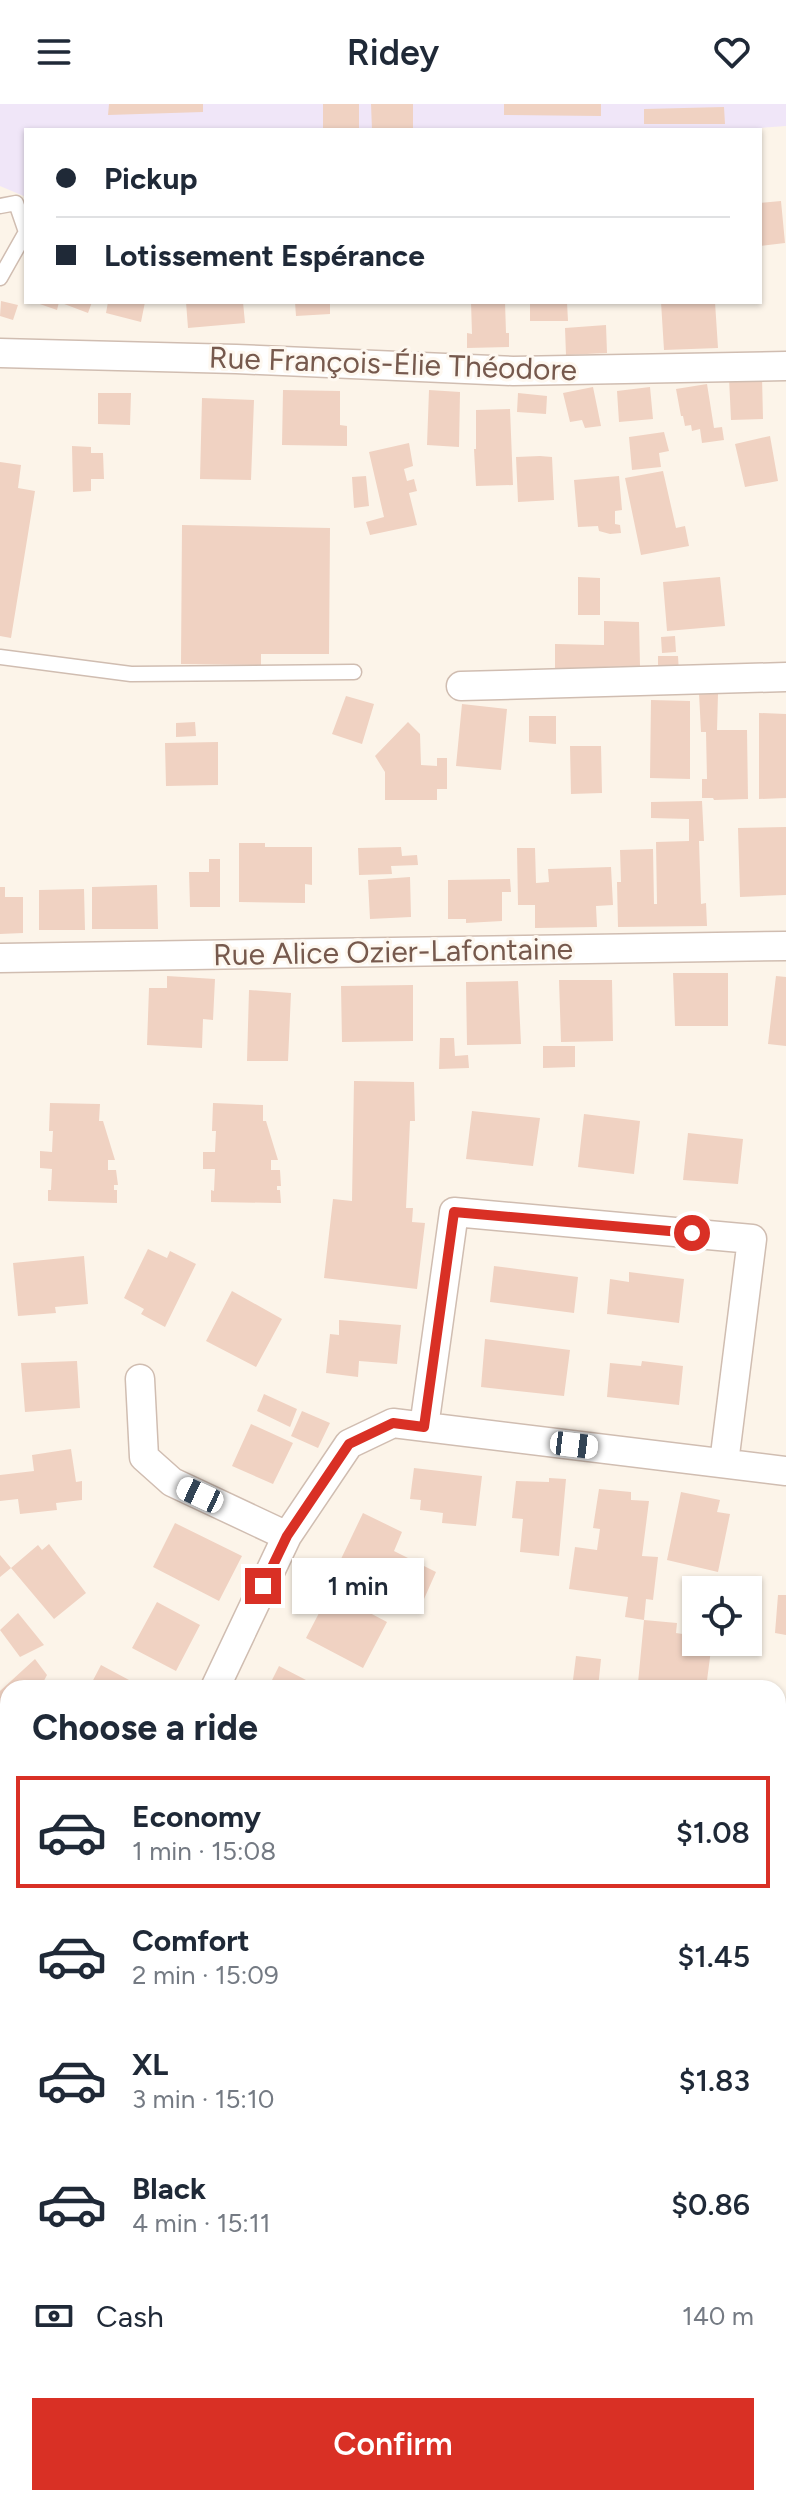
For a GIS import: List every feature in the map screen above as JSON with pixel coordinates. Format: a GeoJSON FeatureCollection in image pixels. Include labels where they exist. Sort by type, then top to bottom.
{"type":"FeatureCollection","features":[{"type":"Feature","properties":{"kind":"street","name":"Rue François-Élie Théodore"},"geometry":{"type":"LineString","coordinates":[[0,353],[513,371],[786,366]]}},
{"type":"Feature","properties":{"kind":"street"},"geometry":{"type":"LineString","coordinates":[[461,686],[786,677]]}},
{"type":"Feature","properties":{"kind":"street","name":"Rue Alice Ozier-Lafontaine"},"geometry":{"type":"LineString","coordinates":[[0,958],[786,946]]}},
{"type":"Feature","properties":{"kind":"street"},"geometry":{"type":"LineString","coordinates":[[424,1427],[454,1212],[752,1239],[724,1463]]}},
{"type":"Feature","properties":{"kind":"street"},"geometry":{"type":"LineString","coordinates":[[140,1379],[144,1457],[172,1482],[287,1536]]}},
{"type":"Feature","properties":{"kind":"street"},"geometry":{"type":"LineString","coordinates":[[219,1680],[287,1536],[349,1444],[393,1423],[786,1471]]}},
{"type":"Feature","properties":{"kind":"lane"},"geometry":{"type":"LineString","coordinates":[[0,206],[16,203],[24,226]]}},
{"type":"Feature","properties":{"kind":"lane"},"geometry":{"type":"LineString","coordinates":[[0,278],[24,236]]}},
{"type":"Feature","properties":{"kind":"lane"},"geometry":{"type":"LineString","coordinates":[[0,657],[131,674],[354,672]]}},
{"type":"Feature","properties":{"kind":"shaded area"},"geometry":{"type":"Polygon","coordinates":[[[0,104],[786,104],[786,126],[760,128],[24,128],[24,196],[0,186],[0,104]]]}},
{"type":"Feature","properties":{"kind":"building"},"geometry":{"type":"Polygon","coordinates":[[[109,104],[203,104],[203,112],[108,115],[109,104]]]}},
{"type":"Feature","properties":{"kind":"building"},"geometry":{"type":"Polygon","coordinates":[[[323,104],[359,104],[359,128],[323,128],[323,104]]]}},
{"type":"Feature","properties":{"kind":"building"},"geometry":{"type":"Polygon","coordinates":[[[371,104],[413,104],[413,128],[372,128],[371,104]]]}},
{"type":"Feature","properties":{"kind":"building"},"geometry":{"type":"Polygon","coordinates":[[[504,104],[601,104],[601,116],[504,115],[504,104]]]}},
{"type":"Feature","properties":{"kind":"building"},"geometry":{"type":"Polygon","coordinates":[[[724,107],[725,124],[644,124],[644,109],[724,107]]]}},
{"type":"Feature","properties":{"kind":"building"},"geometry":{"type":"Polygon","coordinates":[[[781,201],[785,243],[762,246],[762,203],[781,201]]]}},
{"type":"Feature","properties":{"kind":"building"},"geometry":{"type":"Polygon","coordinates":[[[1,301],[18,305],[13,320],[0,316],[1,301]]]}},
{"type":"Feature","properties":{"kind":"building"},"geometry":{"type":"Polygon","coordinates":[[[40,304],[58,304],[57,310],[40,304]]]}},
{"type":"Feature","properties":{"kind":"building"},"geometry":{"type":"Polygon","coordinates":[[[64,304],[91,304],[88,313],[64,304]]]}},
{"type":"Feature","properties":{"kind":"building"},"geometry":{"type":"Polygon","coordinates":[[[108,304],[145,304],[141,322],[106,313],[108,304]]]}},
{"type":"Feature","properties":{"kind":"building"},"geometry":{"type":"Polygon","coordinates":[[[186,304],[243,304],[245,323],[188,328],[186,304]]]}},
{"type":"Feature","properties":{"kind":"building"},"geometry":{"type":"Polygon","coordinates":[[[295,304],[330,304],[330,314],[296,316],[295,304]]]}},
{"type":"Feature","properties":{"kind":"building"},"geometry":{"type":"Polygon","coordinates":[[[471,304],[505,304],[509,347],[467,348],[467,333],[472,334],[471,304]]]}},
{"type":"Feature","properties":{"kind":"building"},"geometry":{"type":"Polygon","coordinates":[[[530,304],[567,304],[568,321],[530,321],[530,304]]]}},
{"type":"Feature","properties":{"kind":"building"},"geometry":{"type":"Polygon","coordinates":[[[661,304],[715,304],[718,348],[664,350],[661,304]]]}},
{"type":"Feature","properties":{"kind":"building"},"geometry":{"type":"Polygon","coordinates":[[[606,325],[607,353],[566,355],[565,328],[606,325]]]}},
{"type":"Feature","properties":{"kind":"building"},"geometry":{"type":"Polygon","coordinates":[[[762,377],[763,419],[731,420],[729,378],[762,377]]]}},
{"type":"Feature","properties":{"kind":"building"},"geometry":{"type":"Polygon","coordinates":[[[707,384],[714,428],[722,427],[724,440],[702,443],[700,429],[692,431],[691,425],[685,426],[676,389],[707,384]]]}},
{"type":"Feature","properties":{"kind":"building"},"geometry":{"type":"Polygon","coordinates":[[[593,387],[601,426],[585,428],[582,420],[570,422],[563,393],[593,387]]]}},
{"type":"Feature","properties":{"kind":"building"},"geometry":{"type":"Polygon","coordinates":[[[650,387],[653,419],[619,422],[617,391],[650,387]]]}},
{"type":"Feature","properties":{"kind":"building"},"geometry":{"type":"Polygon","coordinates":[[[283,390],[340,391],[340,425],[347,426],[347,446],[282,445],[283,390]]]}},
{"type":"Feature","properties":{"kind":"building"},"geometry":{"type":"Polygon","coordinates":[[[429,390],[460,392],[459,447],[427,445],[429,390]]]}},
{"type":"Feature","properties":{"kind":"building"},"geometry":{"type":"Polygon","coordinates":[[[98,393],[131,393],[130,425],[98,424],[98,393]]]}},
{"type":"Feature","properties":{"kind":"building"},"geometry":{"type":"Polygon","coordinates":[[[518,393],[547,396],[546,414],[517,412],[518,393]]]}},
{"type":"Feature","properties":{"kind":"building"},"geometry":{"type":"Polygon","coordinates":[[[202,398],[254,400],[251,480],[200,479],[202,398]]]}},
{"type":"Feature","properties":{"kind":"building"},"geometry":{"type":"Polygon","coordinates":[[[510,409],[513,485],[476,486],[476,410],[510,409]]]}},
{"type":"Feature","properties":{"kind":"building"},"geometry":{"type":"Polygon","coordinates":[[[664,432],[669,451],[659,453],[661,467],[632,470],[629,437],[664,432]]]}},
{"type":"Feature","properties":{"kind":"building"},"geometry":{"type":"Polygon","coordinates":[[[770,436],[778,481],[745,487],[735,444],[770,436]]]}},
{"type":"Feature","properties":{"kind":"building"},"geometry":{"type":"Polygon","coordinates":[[[409,443],[413,466],[404,469],[407,481],[414,479],[417,491],[409,493],[417,525],[370,535],[366,522],[384,517],[369,452],[409,443]]]}},
{"type":"Feature","properties":{"kind":"building"},"geometry":{"type":"Polygon","coordinates":[[[72,446],[91,447],[91,453],[103,453],[104,479],[91,479],[91,491],[73,492],[72,446]]]}},
{"type":"Feature","properties":{"kind":"building"},"geometry":{"type":"Polygon","coordinates":[[[516,457],[552,457],[554,500],[518,502],[516,457]]]}},
{"type":"Feature","properties":{"kind":"building"},"geometry":{"type":"Polygon","coordinates":[[[0,462],[21,465],[18,488],[35,491],[11,638],[0,636],[0,462]]]}},
{"type":"Feature","properties":{"kind":"building"},"geometry":{"type":"Polygon","coordinates":[[[663,471],[676,528],[685,526],[689,546],[641,555],[625,478],[663,471]]]}},
{"type":"Feature","properties":{"kind":"building"},"geometry":{"type":"Polygon","coordinates":[[[366,476],[369,506],[354,508],[352,477],[366,476]]]}},
{"type":"Feature","properties":{"kind":"building"},"geometry":{"type":"Polygon","coordinates":[[[619,476],[622,510],[615,511],[615,524],[620,525],[621,533],[599,531],[598,526],[578,527],[574,480],[619,476]]]}},
{"type":"Feature","properties":{"kind":"building"},"geometry":{"type":"Polygon","coordinates":[[[182,525],[330,528],[329,654],[261,654],[261,665],[181,664],[182,525]]]}},
{"type":"Feature","properties":{"kind":"building"},"geometry":{"type":"Polygon","coordinates":[[[578,577],[600,578],[600,615],[578,615],[578,577]]]}},
{"type":"Feature","properties":{"kind":"building"},"geometry":{"type":"Polygon","coordinates":[[[720,577],[725,626],[667,631],[663,582],[720,577]]]}},
{"type":"Feature","properties":{"kind":"building"},"geometry":{"type":"Polygon","coordinates":[[[604,621],[639,622],[640,666],[603,667],[602,678],[555,679],[555,644],[604,645],[604,621]]]}},
{"type":"Feature","properties":{"kind":"building"},"geometry":{"type":"Polygon","coordinates":[[[675,636],[676,652],[662,653],[661,637],[675,636]]]}},
{"type":"Feature","properties":{"kind":"building"},"geometry":{"type":"Polygon","coordinates":[[[658,656],[678,656],[679,673],[658,672],[658,656]]]}},
{"type":"Feature","properties":{"kind":"building"},"geometry":{"type":"Polygon","coordinates":[[[699,693],[718,694],[717,730],[747,730],[748,799],[702,798],[702,779],[707,779],[706,732],[701,732],[699,693]]]}},
{"type":"Feature","properties":{"kind":"building"},"geometry":{"type":"Polygon","coordinates":[[[346,696],[374,704],[362,744],[332,734],[346,696]]]}},
{"type":"Feature","properties":{"kind":"building"},"geometry":{"type":"Polygon","coordinates":[[[651,700],[690,701],[690,779],[650,778],[651,700]]]}},
{"type":"Feature","properties":{"kind":"building"},"geometry":{"type":"Polygon","coordinates":[[[462,704],[507,709],[501,770],[456,766],[462,704]]]}},
{"type":"Feature","properties":{"kind":"building"},"geometry":{"type":"Polygon","coordinates":[[[759,713],[786,714],[786,798],[759,799],[759,713]]]}},
{"type":"Feature","properties":{"kind":"building"},"geometry":{"type":"Polygon","coordinates":[[[529,716],[556,716],[556,744],[529,742],[529,716]]]}},
{"type":"Feature","properties":{"kind":"building"},"geometry":{"type":"Polygon","coordinates":[[[195,722],[196,736],[176,737],[176,723],[195,722]]]}},
{"type":"Feature","properties":{"kind":"building"},"geometry":{"type":"Polygon","coordinates":[[[408,722],[420,734],[421,765],[437,766],[437,758],[447,758],[447,789],[437,789],[437,800],[385,800],[385,772],[375,756],[408,722]]]}},
{"type":"Feature","properties":{"kind":"building"},"geometry":{"type":"Polygon","coordinates":[[[218,742],[218,785],[166,786],[165,743],[218,742]]]}},
{"type":"Feature","properties":{"kind":"building"},"geometry":{"type":"Polygon","coordinates":[[[570,746],[601,746],[602,793],[571,794],[570,746]]]}},
{"type":"Feature","properties":{"kind":"building"},"geometry":{"type":"Polygon","coordinates":[[[702,801],[704,841],[699,841],[701,904],[706,903],[707,926],[618,927],[620,850],[653,849],[654,904],[657,904],[656,842],[689,841],[689,819],[651,818],[651,802],[702,801]]]}},
{"type":"Feature","properties":{"kind":"building"},"geometry":{"type":"Polygon","coordinates":[[[786,827],[786,895],[740,897],[738,828],[786,827]]]}},
{"type":"Feature","properties":{"kind":"building"},"geometry":{"type":"Polygon","coordinates":[[[239,843],[265,843],[265,847],[312,847],[312,885],[305,884],[305,903],[239,902],[239,843]]]}},
{"type":"Feature","properties":{"kind":"building"},"geometry":{"type":"Polygon","coordinates":[[[401,847],[402,856],[417,855],[418,865],[391,866],[392,874],[359,875],[358,848],[401,847]]]}},
{"type":"Feature","properties":{"kind":"building"},"geometry":{"type":"Polygon","coordinates":[[[517,848],[535,848],[536,883],[549,882],[548,869],[611,867],[613,905],[596,906],[597,927],[535,928],[535,905],[518,905],[517,848]]]}},
{"type":"Feature","properties":{"kind":"building"},"geometry":{"type":"Polygon","coordinates":[[[209,859],[220,859],[220,907],[190,907],[189,872],[209,872],[209,859]]]}},
{"type":"Feature","properties":{"kind":"building"},"geometry":{"type":"Polygon","coordinates":[[[410,877],[411,917],[370,919],[368,880],[410,877]]]}},
{"type":"Feature","properties":{"kind":"building"},"geometry":{"type":"Polygon","coordinates":[[[510,879],[511,892],[502,892],[502,921],[466,923],[466,919],[448,919],[448,880],[510,879]]]}},
{"type":"Feature","properties":{"kind":"building"},"geometry":{"type":"Polygon","coordinates":[[[157,885],[158,929],[92,929],[92,887],[157,885]]]}},
{"type":"Feature","properties":{"kind":"building"},"geometry":{"type":"Polygon","coordinates":[[[0,887],[5,887],[5,897],[23,897],[23,933],[0,934],[0,887]]]}},
{"type":"Feature","properties":{"kind":"building"},"geometry":{"type":"Polygon","coordinates":[[[84,889],[85,930],[39,930],[39,890],[84,889]]]}},
{"type":"Feature","properties":{"kind":"building"},"geometry":{"type":"Polygon","coordinates":[[[673,973],[728,973],[728,1026],[675,1026],[673,973]]]}},
{"type":"Feature","properties":{"kind":"building"},"geometry":{"type":"Polygon","coordinates":[[[167,976],[215,979],[213,1020],[203,1019],[202,1048],[147,1045],[149,988],[167,988],[167,976]]]}},
{"type":"Feature","properties":{"kind":"building"},"geometry":{"type":"Polygon","coordinates":[[[776,976],[786,977],[786,1046],[768,1044],[776,976]]]}},
{"type":"Feature","properties":{"kind":"building"},"geometry":{"type":"Polygon","coordinates":[[[559,980],[612,980],[613,1041],[561,1042],[559,980]]]}},
{"type":"Feature","properties":{"kind":"building"},"geometry":{"type":"Polygon","coordinates":[[[518,981],[521,1044],[467,1045],[466,982],[518,981]]]}},
{"type":"Feature","properties":{"kind":"building"},"geometry":{"type":"Polygon","coordinates":[[[413,985],[413,1041],[342,1042],[341,986],[413,985]]]}},
{"type":"Feature","properties":{"kind":"building"},"geometry":{"type":"Polygon","coordinates":[[[249,990],[291,993],[288,1061],[247,1061],[249,990]]]}},
{"type":"Feature","properties":{"kind":"building"},"geometry":{"type":"Polygon","coordinates":[[[440,1038],[454,1038],[455,1056],[468,1055],[469,1068],[439,1069],[440,1038]]]}},
{"type":"Feature","properties":{"kind":"building"},"geometry":{"type":"Polygon","coordinates":[[[543,1046],[575,1046],[575,1067],[543,1068],[543,1046]]]}},
{"type":"Feature","properties":{"kind":"building"},"geometry":{"type":"Polygon","coordinates":[[[354,1081],[414,1082],[415,1121],[410,1121],[406,1208],[413,1208],[412,1222],[425,1223],[417,1289],[324,1278],[333,1199],[352,1201],[354,1081]]]}},
{"type":"Feature","properties":{"kind":"building"},"geometry":{"type":"Polygon","coordinates":[[[50,1103],[100,1104],[99,1121],[103,1121],[115,1160],[108,1160],[108,1170],[116,1170],[118,1185],[114,1185],[114,1190],[117,1190],[117,1203],[48,1201],[52,1169],[40,1168],[40,1151],[52,1152],[50,1103]]]}},
{"type":"Feature","properties":{"kind":"building"},"geometry":{"type":"Polygon","coordinates":[[[213,1103],[263,1105],[263,1121],[266,1121],[278,1160],[271,1160],[271,1170],[280,1170],[281,1186],[277,1186],[277,1190],[280,1190],[281,1203],[211,1202],[215,1169],[203,1169],[203,1152],[215,1152],[213,1103]]]}},
{"type":"Feature","properties":{"kind":"building"},"geometry":{"type":"Polygon","coordinates":[[[472,1111],[540,1118],[533,1166],[466,1159],[472,1111]]]}},
{"type":"Feature","properties":{"kind":"building"},"geometry":{"type":"Polygon","coordinates":[[[584,1114],[640,1121],[634,1174],[578,1167],[584,1114]]]}},
{"type":"Feature","properties":{"kind":"building"},"geometry":{"type":"Polygon","coordinates":[[[688,1133],[743,1139],[738,1184],[683,1180],[688,1133]]]}},
{"type":"Feature","properties":{"kind":"building"},"geometry":{"type":"Polygon","coordinates":[[[148,1249],[167,1258],[170,1251],[196,1264],[165,1327],[141,1314],[144,1309],[124,1298],[148,1249]]]}},
{"type":"Feature","properties":{"kind":"building"},"geometry":{"type":"Polygon","coordinates":[[[84,1256],[88,1304],[55,1307],[56,1313],[18,1316],[13,1263],[84,1256]]]}},
{"type":"Feature","properties":{"kind":"building"},"geometry":{"type":"Polygon","coordinates":[[[494,1266],[578,1277],[574,1313],[490,1302],[494,1266]]]}},
{"type":"Feature","properties":{"kind":"building"},"geometry":{"type":"Polygon","coordinates":[[[629,1272],[684,1279],[679,1323],[607,1314],[610,1279],[629,1282],[629,1272]]]}},
{"type":"Feature","properties":{"kind":"building"},"geometry":{"type":"Polygon","coordinates":[[[232,1291],[282,1319],[256,1367],[206,1341],[232,1291]]]}},
{"type":"Feature","properties":{"kind":"building"},"geometry":{"type":"Polygon","coordinates":[[[339,1320],[401,1325],[397,1364],[359,1361],[358,1377],[326,1373],[330,1334],[339,1335],[339,1320]]]}},
{"type":"Feature","properties":{"kind":"building"},"geometry":{"type":"Polygon","coordinates":[[[485,1339],[570,1350],[564,1396],[481,1387],[485,1339]]]}},
{"type":"Feature","properties":{"kind":"building"},"geometry":{"type":"Polygon","coordinates":[[[77,1361],[80,1408],[25,1412],[21,1363],[77,1361]]]}},
{"type":"Feature","properties":{"kind":"building"},"geometry":{"type":"Polygon","coordinates":[[[642,1361],[683,1366],[679,1405],[607,1397],[610,1363],[641,1366],[642,1361]]]}},
{"type":"Feature","properties":{"kind":"building"},"geometry":{"type":"Polygon","coordinates":[[[264,1394],[297,1409],[290,1427],[257,1411],[264,1394]]]}},
{"type":"Feature","properties":{"kind":"building"},"geometry":{"type":"Polygon","coordinates":[[[302,1411],[330,1423],[318,1448],[291,1436],[302,1411]]]}},
{"type":"Feature","properties":{"kind":"building"},"geometry":{"type":"Polygon","coordinates":[[[251,1424],[293,1443],[273,1484],[232,1466],[251,1424]]]}},
{"type":"Feature","properties":{"kind":"building"},"geometry":{"type":"Polygon","coordinates":[[[71,1449],[76,1482],[82,1481],[82,1500],[56,1503],[57,1510],[20,1514],[18,1499],[0,1501],[0,1475],[34,1471],[32,1455],[71,1449]]]}},
{"type":"Feature","properties":{"kind":"building"},"geometry":{"type":"Polygon","coordinates":[[[414,1468],[482,1476],[476,1526],[442,1523],[443,1513],[420,1510],[421,1500],[410,1499],[414,1468]]]}},
{"type":"Feature","properties":{"kind":"building"},"geometry":{"type":"Polygon","coordinates":[[[549,1478],[566,1479],[559,1556],[520,1552],[523,1519],[512,1518],[516,1481],[549,1482],[549,1478]]]}},
{"type":"Feature","properties":{"kind":"building"},"geometry":{"type":"Polygon","coordinates":[[[599,1489],[631,1492],[631,1500],[649,1501],[642,1556],[658,1557],[653,1600],[646,1599],[644,1620],[625,1617],[628,1597],[569,1589],[575,1547],[597,1550],[600,1529],[593,1528],[599,1489]]]}},
{"type":"Feature","properties":{"kind":"building"},"geometry":{"type":"Polygon","coordinates":[[[681,1492],[720,1500],[717,1512],[730,1514],[718,1572],[667,1560],[681,1492]]]}},
{"type":"Feature","properties":{"kind":"building"},"geometry":{"type":"Polygon","coordinates":[[[363,1513],[402,1532],[394,1551],[436,1572],[424,1599],[341,1559],[363,1513]]]}},
{"type":"Feature","properties":{"kind":"building"},"geometry":{"type":"Polygon","coordinates":[[[175,1523],[242,1556],[219,1601],[153,1567],[175,1523]]]}},
{"type":"Feature","properties":{"kind":"building"},"geometry":{"type":"Polygon","coordinates":[[[49,1544],[86,1593],[54,1619],[11,1568],[38,1545],[42,1550],[49,1544]]]}},
{"type":"Feature","properties":{"kind":"building"},"geometry":{"type":"Polygon","coordinates":[[[0,1555],[11,1568],[0,1577],[0,1555]]]}},
{"type":"Feature","properties":{"kind":"building"},"geometry":{"type":"Polygon","coordinates":[[[330,1592],[387,1622],[363,1668],[306,1638],[330,1592]]]}},
{"type":"Feature","properties":{"kind":"building"},"geometry":{"type":"Polygon","coordinates":[[[778,1595],[786,1595],[786,1635],[775,1633],[778,1595]]]}},
{"type":"Feature","properties":{"kind":"building"},"geometry":{"type":"Polygon","coordinates":[[[157,1602],[200,1625],[176,1671],[132,1648],[157,1602]]]}},
{"type":"Feature","properties":{"kind":"building"},"geometry":{"type":"Polygon","coordinates":[[[18,1613],[44,1645],[20,1657],[0,1630],[18,1613]]]}},
{"type":"Feature","properties":{"kind":"building"},"geometry":{"type":"Polygon","coordinates":[[[644,1620],[677,1623],[676,1633],[682,1634],[682,1656],[710,1656],[707,1680],[638,1680],[644,1620]]]}},
{"type":"Feature","properties":{"kind":"building"},"geometry":{"type":"Polygon","coordinates":[[[576,1656],[601,1659],[599,1680],[573,1680],[576,1656]]]}},
{"type":"Feature","properties":{"kind":"building"},"geometry":{"type":"Polygon","coordinates":[[[35,1659],[47,1675],[44,1680],[12,1680],[35,1659]]]}},
{"type":"Feature","properties":{"kind":"building"},"geometry":{"type":"Polygon","coordinates":[[[101,1665],[129,1680],[93,1680],[101,1665]]]}},
{"type":"Feature","properties":{"kind":"building"},"geometry":{"type":"Polygon","coordinates":[[[279,1666],[306,1680],[272,1680],[279,1666]]]}},
{"type":"Feature","properties":{"kind":"route"},"geometry":{"type":"LineString","coordinates":[[263,1586],[287,1536],[349,1444],[393,1423],[424,1427],[454,1212],[692,1233]]}}]}
